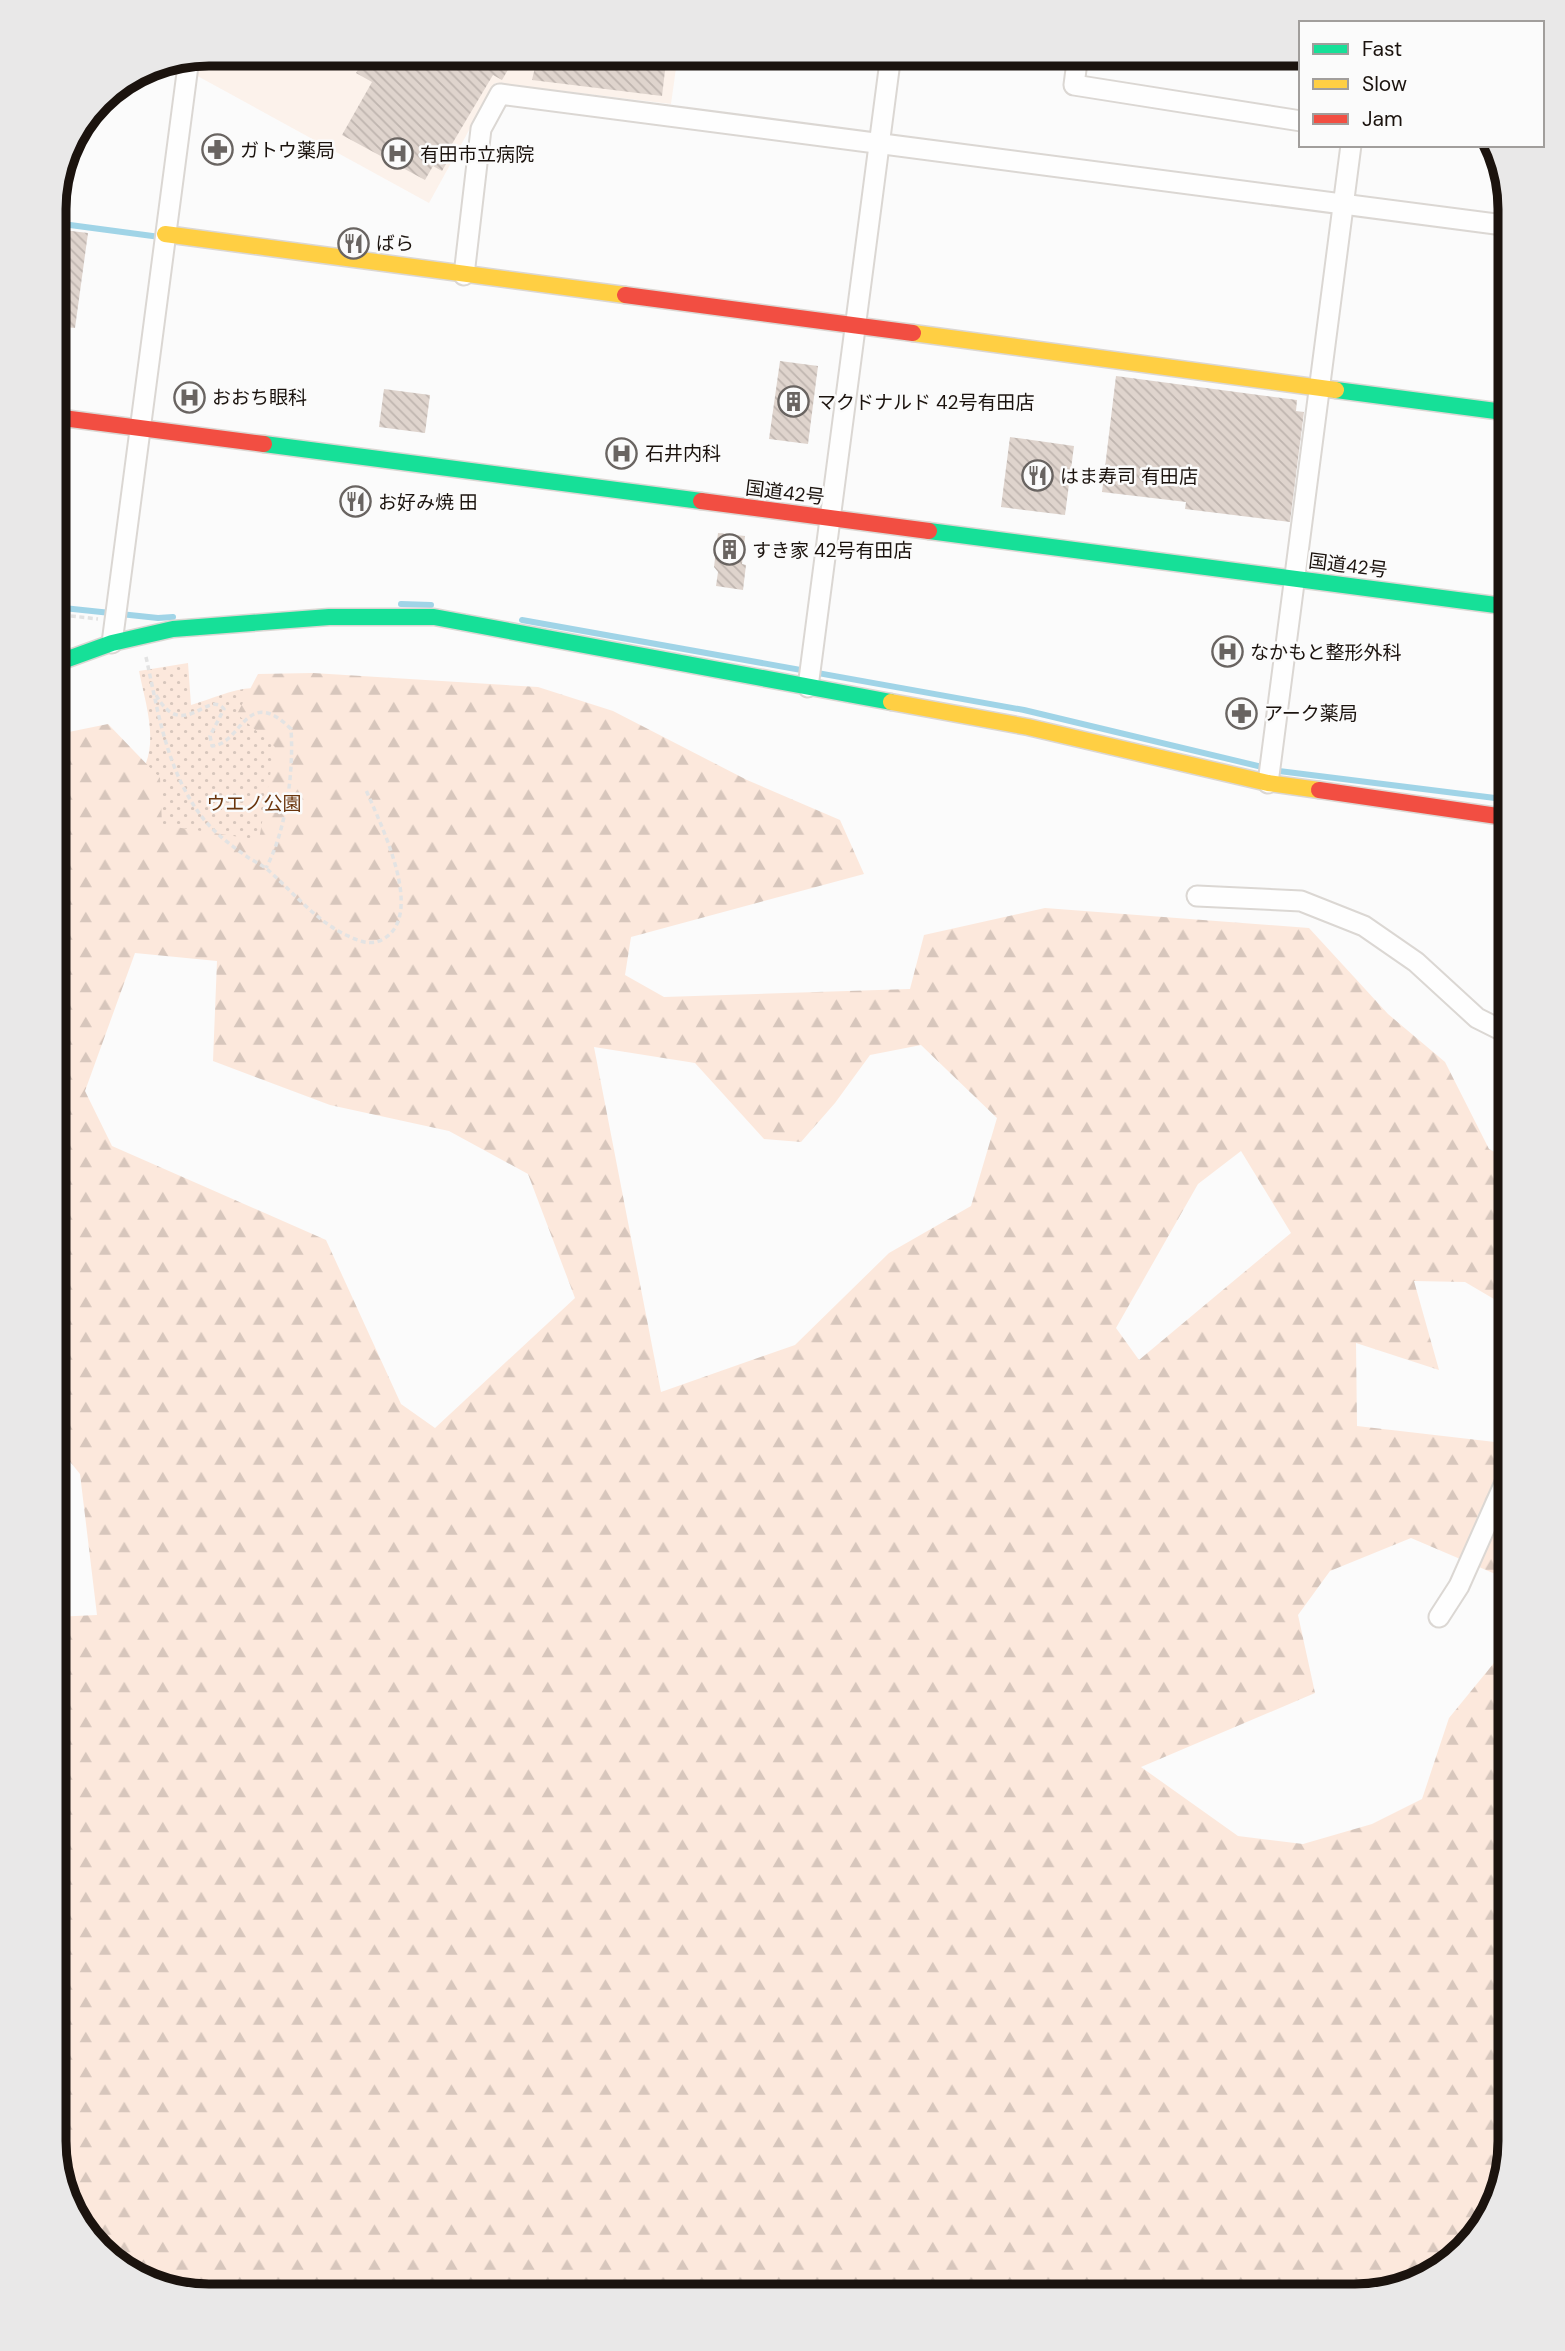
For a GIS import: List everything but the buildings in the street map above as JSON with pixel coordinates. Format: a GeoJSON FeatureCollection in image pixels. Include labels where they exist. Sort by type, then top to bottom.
{"type":"FeatureCollection","features":[{"type":"Feature","properties":{"kind":"main road"},"geometry":{"type":"LineString","coordinates":[[165,234],[1498,411]]}},
{"type":"Feature","properties":{"kind":"main road","name":"国道42号"},"geometry":{"type":"LineString","coordinates":[[67,419],[1498,605]]}},
{"type":"Feature","properties":{"kind":"main road"},"geometry":{"type":"LineString","coordinates":[[67,659],[139,635],[173,629],[329,617],[433,617],[1054,733],[1268,783],[1498,816]]}},
{"type":"Feature","properties":{"kind":"street"},"geometry":{"type":"LineString","coordinates":[[808,687],[889,67]]}},
{"type":"Feature","properties":{"kind":"street"},"geometry":{"type":"LineString","coordinates":[[1076,67],[1074,85],[1299,121]]}},
{"type":"Feature","properties":{"kind":"street"},"geometry":{"type":"LineString","coordinates":[[112,643],[188,68]]}},
{"type":"Feature","properties":{"kind":"street"},"geometry":{"type":"LineString","coordinates":[[464,275],[481,129],[500,94],[1498,224]]}},
{"type":"Feature","properties":{"kind":"street"},"geometry":{"type":"LineString","coordinates":[[1268,783],[1351,147]]}},
{"type":"Feature","properties":{"kind":"street"},"geometry":{"type":"LineString","coordinates":[[1198,895],[1301,901],[1364,926],[1416,962],[1477,1018],[1498,1028]]}},
{"type":"Feature","properties":{"kind":"street"},"geometry":{"type":"LineString","coordinates":[[1439,1617],[1459,1586],[1498,1498]]}},
{"type":"Feature","properties":{"kind":"path"},"geometry":{"type":"LineString","coordinates":[[67,616],[115,622]]}},
{"type":"Feature","properties":{"kind":"path"},"geometry":{"type":"LineString","coordinates":[[139,635],[169,753],[198,811],[215,832],[266,868],[312,912],[342,934],[364,943],[379,943],[391,934],[400,918],[401,898],[399,877],[385,834],[366,790]]}},
{"type":"Feature","properties":{"kind":"path"},"geometry":{"type":"LineString","coordinates":[[153,689],[171,714],[179,717],[209,706],[222,705],[223,715],[210,736],[212,746],[221,746],[245,719],[255,714],[280,718],[291,729],[285,814],[278,847],[266,868]]}},
{"type":"Feature","properties":{"kind":"shaded area","name":"有田市立病院"},"geometry":{"type":"Polygon","coordinates":[[[200,67],[676,67],[671,104],[495,83],[429,203],[192,73],[193,68],[200,67]]]}},
{"type":"Feature","properties":{"kind":"green space","name":"ウエノ公園"},"geometry":{"type":"Polygon","coordinates":[[[188,663],[191,705],[229,692],[253,688],[407,932],[115,808],[144,768],[150,745],[149,720],[139,671],[188,663]]]}},
{"type":"Feature","properties":{"kind":"green space"},"geometry":{"type":"Polygon","coordinates":[[[313,673],[538,687],[613,711],[747,780],[840,820],[864,874],[631,937],[625,975],[664,997],[910,989],[924,935],[1045,908],[1309,928],[1388,1014],[1445,1062],[1489,1149],[1498,1154],[1498,1301],[1465,1282],[1414,1281],[1439,1370],[1356,1343],[1357,1426],[1495,1442],[1498,1445],[1498,1575],[1411,1538],[1330,1571],[1298,1615],[1315,1693],[1141,1767],[1238,1836],[1303,1844],[1372,1824],[1422,1799],[1449,1718],[1498,1658],[1497,2160],[1488,2196],[1479,2213],[1457,2243],[1442,2255],[1410,2274],[1392,2280],[1355,2284],[200,2284],[182,2282],[146,2270],[115,2249],[96,2228],[77,2196],[71,2178],[66,2141],[66,1616],[97,1615],[80,1474],[66,1457],[67,732],[108,724],[160,778],[162,825],[259,840],[275,747],[237,714],[258,674],[313,673]],[[135,953],[85,1091],[112,1146],[326,1240],[401,1404],[435,1428],[575,1298],[528,1174],[449,1131],[330,1105],[213,1061],[217,961],[135,953]],[[921,1045],[870,1055],[835,1103],[801,1142],[764,1139],[695,1063],[594,1047],[661,1392],[795,1345],[889,1253],[971,1206],[997,1118],[921,1045]],[[1241,1151],[1198,1184],[1116,1328],[1139,1360],[1291,1233],[1241,1151]]]}},
{"type":"Feature","properties":{"kind":"waterway"},"geometry":{"type":"LineString","coordinates":[[67,225],[160,237]]}},
{"type":"Feature","properties":{"kind":"waterway"},"geometry":{"type":"LineString","coordinates":[[401,604],[431,605]]}},
{"type":"Feature","properties":{"kind":"waterway"},"geometry":{"type":"LineString","coordinates":[[67,608],[158,618],[173,617]]}},
{"type":"Feature","properties":{"kind":"waterway"},"geometry":{"type":"LineString","coordinates":[[522,620],[1024,710],[1279,771],[1498,798]]}},
{"type":"Feature","properties":{"kind":"traffic: fast"},"geometry":{"type":"LineString","coordinates":[[1336,390],[1498,411]]}},
{"type":"Feature","properties":{"kind":"traffic: fast"},"geometry":{"type":"LineString","coordinates":[[264,444],[701,501]]}},
{"type":"Feature","properties":{"kind":"traffic: fast"},"geometry":{"type":"LineString","coordinates":[[929,531],[1498,605]]}},
{"type":"Feature","properties":{"kind":"traffic: fast"},"geometry":{"type":"LineString","coordinates":[[67,659],[112,643],[173,629],[329,617],[434,617],[891,702]]}},
{"type":"Feature","properties":{"kind":"traffic: slow"},"geometry":{"type":"LineString","coordinates":[[165,234],[625,295]]}},
{"type":"Feature","properties":{"kind":"traffic: slow"},"geometry":{"type":"LineString","coordinates":[[913,333],[1336,390]]}},
{"type":"Feature","properties":{"kind":"traffic: slow"},"geometry":{"type":"LineString","coordinates":[[891,702],[1028,727],[1268,783],[1319,790]]}},
{"type":"Feature","properties":{"kind":"traffic: jam"},"geometry":{"type":"LineString","coordinates":[[625,295],[913,333]]}},
{"type":"Feature","properties":{"kind":"traffic: jam"},"geometry":{"type":"LineString","coordinates":[[67,419],[264,444]]}},
{"type":"Feature","properties":{"kind":"traffic: jam"},"geometry":{"type":"LineString","coordinates":[[701,501],[929,531]]}},
{"type":"Feature","properties":{"kind":"traffic: jam"},"geometry":{"type":"LineString","coordinates":[[1319,790],[1498,816]]}},
{"type":"Feature","properties":{"kind":"place","name":"ガトウ薬局"},"geometry":{"type":"Point","coordinates":[217,150]}},
{"type":"Feature","properties":{"kind":"place","name":"有田市立病院"},"geometry":{"type":"Point","coordinates":[397,154]}},
{"type":"Feature","properties":{"kind":"place","name":"ばら"},"geometry":{"type":"Point","coordinates":[353,243]}},
{"type":"Feature","properties":{"kind":"place","name":"おおち眼科"},"geometry":{"type":"Point","coordinates":[189,397]}},
{"type":"Feature","properties":{"kind":"place","name":"マクドナルド 42号有田店"},"geometry":{"type":"Point","coordinates":[794,402]}},
{"type":"Feature","properties":{"kind":"place","name":"石井内科"},"geometry":{"type":"Point","coordinates":[622,453]}},
{"type":"Feature","properties":{"kind":"place","name":"はま寿司 有田店"},"geometry":{"type":"Point","coordinates":[1037,476]}},
{"type":"Feature","properties":{"kind":"place","name":"お好み焼 田"},"geometry":{"type":"Point","coordinates":[355,502]}},
{"type":"Feature","properties":{"kind":"place","name":"すき家 42号有田店"},"geometry":{"type":"Point","coordinates":[729,550]}},
{"type":"Feature","properties":{"kind":"place","name":"なかもと整形外科"},"geometry":{"type":"Point","coordinates":[1227,652]}},
{"type":"Feature","properties":{"kind":"place","name":"アーク薬局"},"geometry":{"type":"Point","coordinates":[1241,713]}}]}
